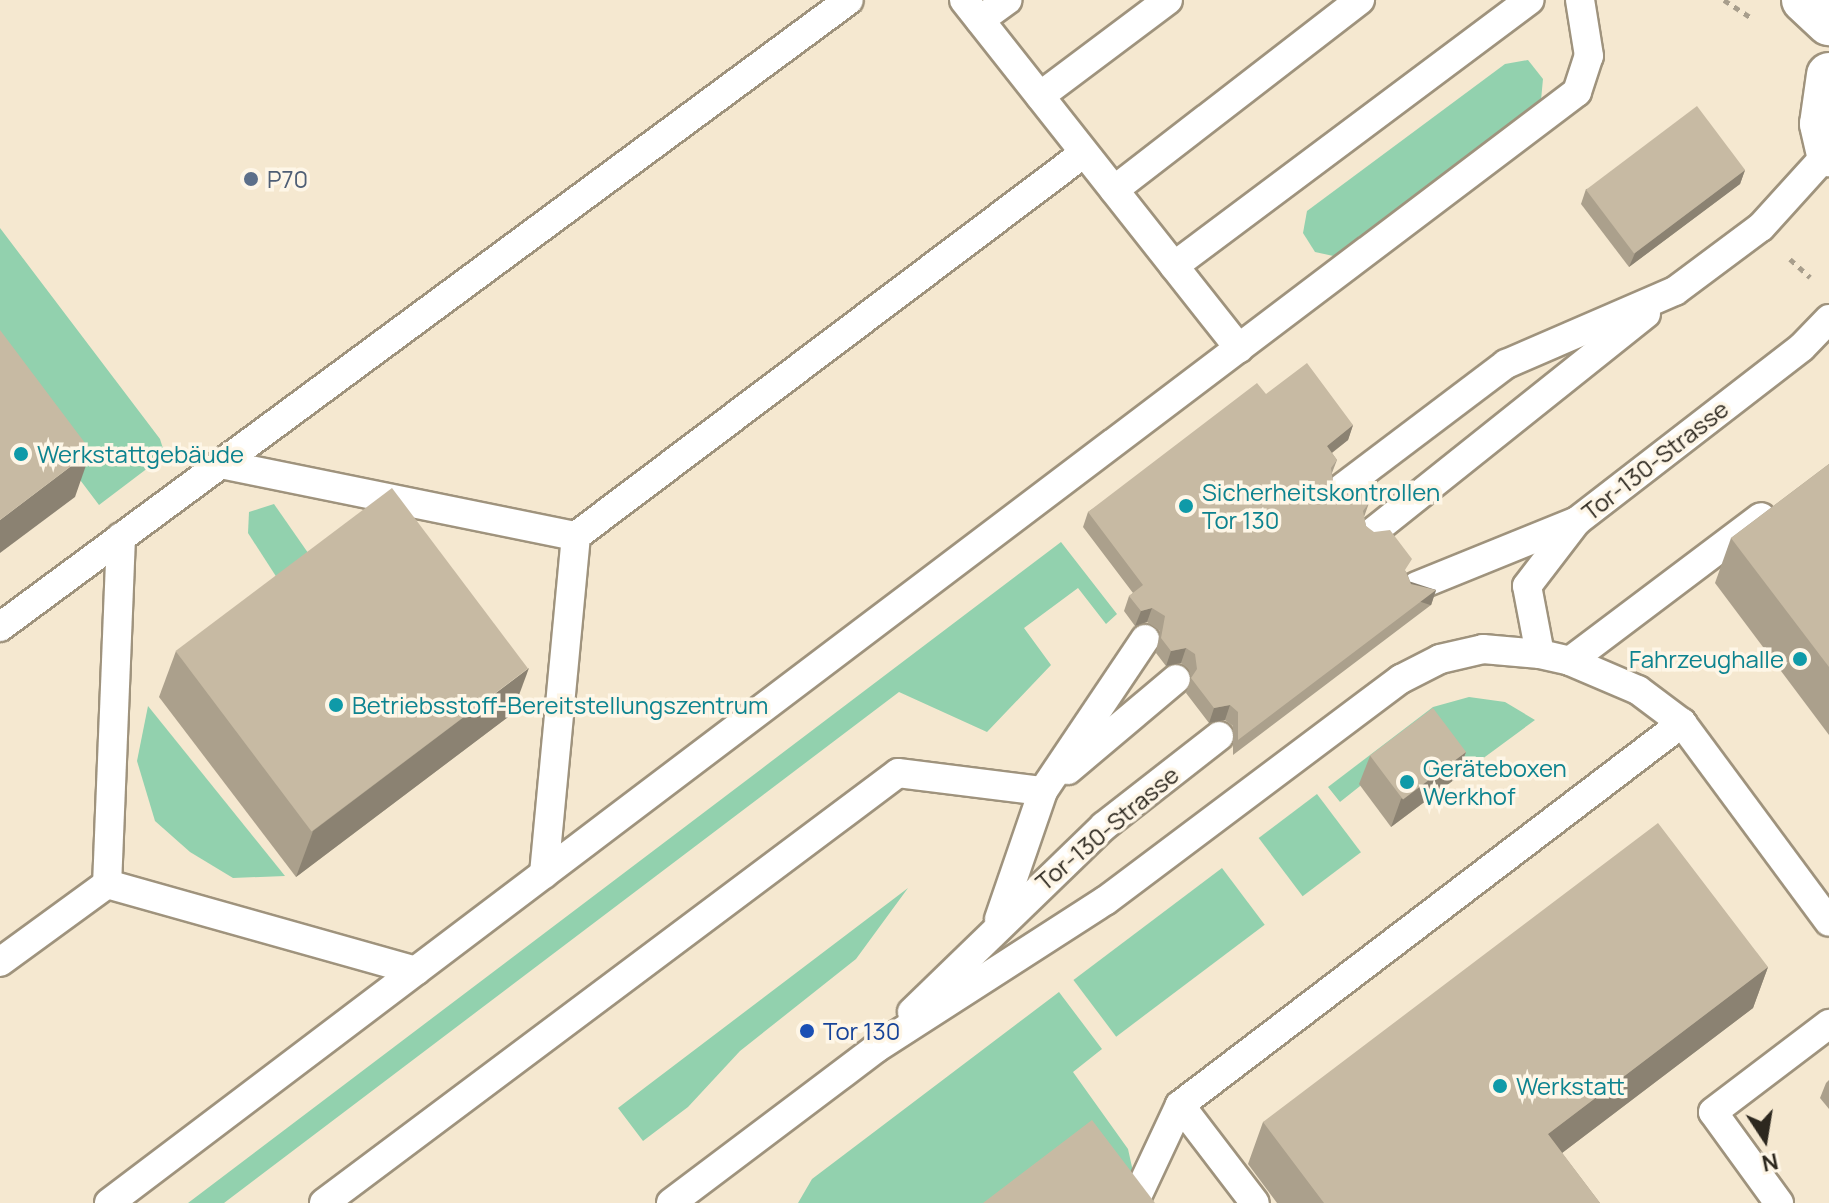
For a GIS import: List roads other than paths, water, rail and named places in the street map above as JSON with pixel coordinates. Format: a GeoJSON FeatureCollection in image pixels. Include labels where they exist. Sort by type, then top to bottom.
{"type":"FeatureCollection","features":[{"type":"Feature","properties":{"kind":"street"},"geometry":{"type":"LineString","coordinates":[[1804,0],[1829,23]]}},
{"type":"Feature","properties":{"kind":"street"},"geometry":{"type":"LineString","coordinates":[[1829,75],[1822,124],[1829,154]]}},
{"type":"Feature","properties":{"kind":"lane"},"geometry":{"type":"LineString","coordinates":[[0,627],[849,0]]}},
{"type":"Feature","properties":{"kind":"lane"},"geometry":{"type":"LineString","coordinates":[[1008,0],[972,10],[1239,348]]}},
{"type":"Feature","properties":{"kind":"lane"},"geometry":{"type":"LineString","coordinates":[[1040,96],[1168,0]]}},
{"type":"Feature","properties":{"kind":"lane"},"geometry":{"type":"LineString","coordinates":[[1114,190],[1360,0]]}},
{"type":"Feature","properties":{"kind":"lane"},"geometry":{"type":"LineString","coordinates":[[1174,266],[1530,0]]}},
{"type":"Feature","properties":{"kind":"lane"},"geometry":{"type":"LineString","coordinates":[[109,1203],[1577,92],[1589,56],[1580,0]]}},
{"type":"Feature","properties":{"kind":"lane"},"geometry":{"type":"LineString","coordinates":[[544,874],[576,536],[1084,153]]}},
{"type":"Feature","properties":{"kind":"lane"},"geometry":{"type":"LineString","coordinates":[[1374,531],[1675,291],[1761,227],[1829,154]]}},
{"type":"Feature","properties":{"kind":"lane"},"geometry":{"type":"LineString","coordinates":[[1342,488],[1506,364],[1675,291]]}},
{"type":"Feature","properties":{"kind":"lane","name":"Tor-130-Strasse"},"geometry":{"type":"LineString","coordinates":[[1417,586],[1577,521],[1802,347],[1829,319]]}},
{"type":"Feature","properties":{"kind":"lane"},"geometry":{"type":"LineString","coordinates":[[221,464],[576,536]]}},
{"type":"Feature","properties":{"kind":"lane"},"geometry":{"type":"LineString","coordinates":[[1570,661],[1780,503]]}},
{"type":"Feature","properties":{"kind":"lane"},"geometry":{"type":"LineString","coordinates":[[1540,654],[1527,586],[1577,521]]}},
{"type":"Feature","properties":{"kind":"lane"},"geometry":{"type":"LineString","coordinates":[[107,884],[121,537]]}},
{"type":"Feature","properties":{"kind":"lane","name":"Tor-130-Strasse"},"geometry":{"type":"LineString","coordinates":[[998,924],[1043,791],[1145,639]]}},
{"type":"Feature","properties":{"kind":"lane"},"geometry":{"type":"LineString","coordinates":[[678,1201],[875,1049],[1105,901],[1401,679],[1440,659],[1483,649],[1540,654],[1570,661],[1638,690],[1682,723],[1829,922]]}},
{"type":"Feature","properties":{"kind":"lane"},"geometry":{"type":"LineString","coordinates":[[324,1203],[898,773],[1043,791],[1176,679]]}},
{"type":"Feature","properties":{"kind":"lane"},"geometry":{"type":"LineString","coordinates":[[1134,1203],[1180,1105],[1682,723]]}},
{"type":"Feature","properties":{"kind":"lane","name":"Tor-130-Strasse"},"geometry":{"type":"LineString","coordinates":[[875,1049],[998,924],[1104,826],[1219,736]]}},
{"type":"Feature","properties":{"kind":"lane"},"geometry":{"type":"LineString","coordinates":[[107,884],[416,971]]}},
{"type":"Feature","properties":{"kind":"lane"},"geometry":{"type":"LineString","coordinates":[[0,962],[107,884]]}},
{"type":"Feature","properties":{"kind":"lane"},"geometry":{"type":"LineString","coordinates":[[1779,1203],[1713,1112],[1829,1024]]}},
{"type":"Feature","properties":{"kind":"lane"},"geometry":{"type":"LineString","coordinates":[[1180,1105],[1255,1203]]}},
{"type":"Feature","properties":{"kind":"place","name":"P70"},"geometry":{"type":"Point","coordinates":[251,179]}},
{"type":"Feature","properties":{"kind":"place","name":"Werkstattgebäude"},"geometry":{"type":"Point","coordinates":[21,454]}},
{"type":"Feature","properties":{"kind":"place","name":"Sicherheitskontrollen Tor 130"},"geometry":{"type":"Point","coordinates":[1186,506]}},
{"type":"Feature","properties":{"kind":"place","name":"Fahrzeughalle"},"geometry":{"type":"Point","coordinates":[1800,659]}},
{"type":"Feature","properties":{"kind":"place","name":"Betriebsstoff-Bereitstellungszentrum"},"geometry":{"type":"Point","coordinates":[336,705]}},
{"type":"Feature","properties":{"kind":"place","name":"Geräteboxen Werkhof"},"geometry":{"type":"Point","coordinates":[1407,782]}},
{"type":"Feature","properties":{"kind":"place","name":"Tor 130"},"geometry":{"type":"Point","coordinates":[807,1031]}},
{"type":"Feature","properties":{"kind":"place","name":"Werkstatt"},"geometry":{"type":"Point","coordinates":[1500,1086]}}]}
